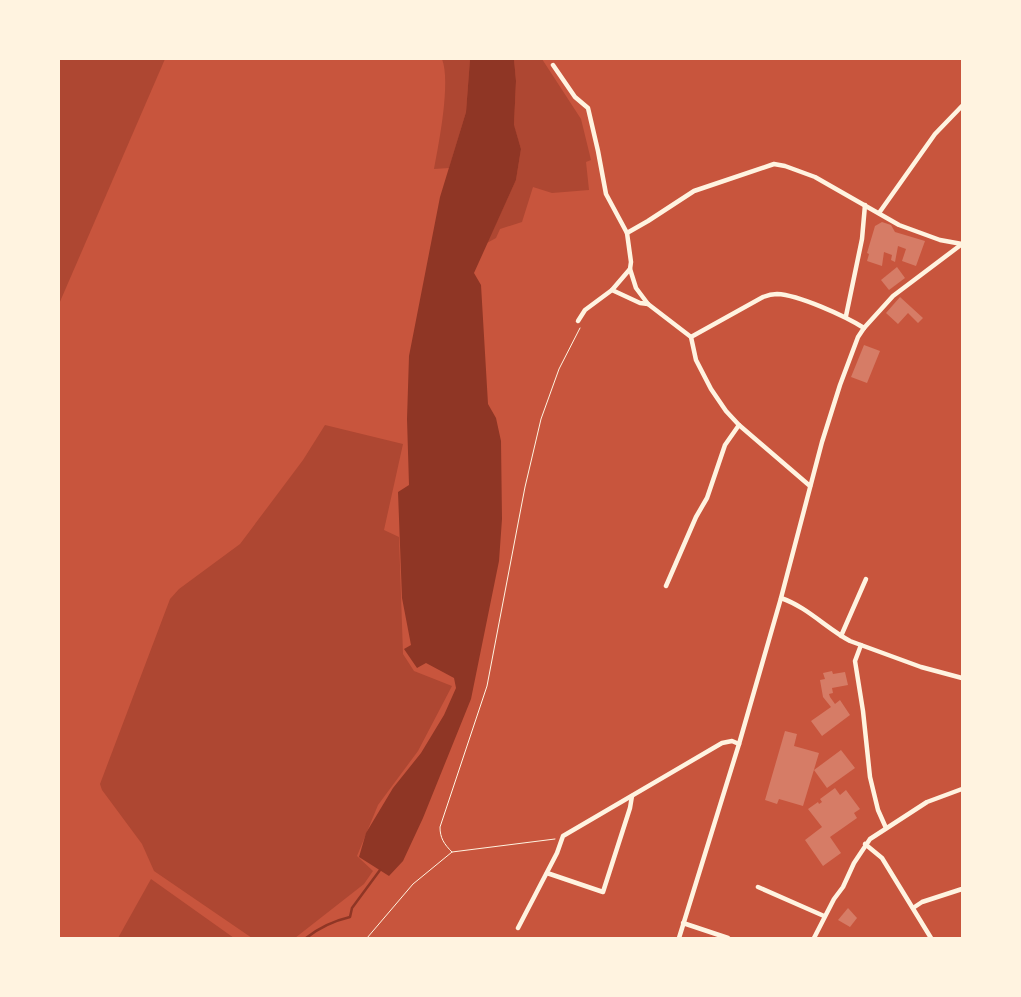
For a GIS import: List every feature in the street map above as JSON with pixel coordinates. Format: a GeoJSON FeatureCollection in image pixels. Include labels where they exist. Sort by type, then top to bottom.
{"type":"FeatureCollection","features":[{"type":"Feature","properties":{"kind":"street"},"geometry":{"type":"LineString","coordinates":[[553,65],[575,96],[588,108],[606,194],[627,233],[631,262],[630,270],[636,288],[648,304],[691,337],[696,360],[711,389],[739,425],[810,486]]}},
{"type":"Feature","properties":{"kind":"street"},"geometry":{"type":"LineString","coordinates":[[879,213],[935,134],[962,106]]}},
{"type":"Feature","properties":{"kind":"street"},"geometry":{"type":"LineString","coordinates":[[627,233],[648,222],[694,190],[774,164],[815,177],[866,205],[899,226],[940,240],[962,244]]}},
{"type":"Feature","properties":{"kind":"street"},"geometry":{"type":"LineString","coordinates":[[846,316],[862,239],[866,205]]}},
{"type":"Feature","properties":{"kind":"street"},"geometry":{"type":"LineString","coordinates":[[679,938],[739,744],[822,442],[858,337],[893,296],[962,244]]}},
{"type":"Feature","properties":{"kind":"street"},"geometry":{"type":"LineString","coordinates":[[578,320],[592,304],[612,290],[630,270]]}},
{"type":"Feature","properties":{"kind":"street"},"geometry":{"type":"LineString","coordinates":[[612,290],[640,303],[648,304]]}},
{"type":"Feature","properties":{"kind":"street"},"geometry":{"type":"LineString","coordinates":[[691,337],[770,294],[791,296],[846,316],[864,328]]}},
{"type":"Feature","properties":{"kind":"street"},"geometry":{"type":"LineString","coordinates":[[666,586],[696,517],[707,498],[725,445],[739,425]]}},
{"type":"Feature","properties":{"kind":"street"},"geometry":{"type":"LineString","coordinates":[[841,636],[866,579]]}},
{"type":"Feature","properties":{"kind":"street"},"geometry":{"type":"LineString","coordinates":[[780,598],[802,607],[841,636],[861,645],[921,667],[961,678],[962,671]]}},
{"type":"Feature","properties":{"kind":"street"},"geometry":{"type":"LineString","coordinates":[[861,645],[855,661],[870,777],[878,810],[886,828]]}},
{"type":"Feature","properties":{"kind":"street"},"geometry":{"type":"LineString","coordinates":[[518,928],[547,873],[563,836],[722,743],[732,741],[739,744]]}},
{"type":"Feature","properties":{"kind":"street"},"geometry":{"type":"LineString","coordinates":[[814,938],[824,916],[843,887],[865,844],[927,802],[962,789]]}},
{"type":"Feature","properties":{"kind":"street"},"geometry":{"type":"LineString","coordinates":[[547,873],[603,892],[630,808],[632,796]]}},
{"type":"Feature","properties":{"kind":"street"},"geometry":{"type":"LineString","coordinates":[[865,844],[882,858],[930,938]]}},
{"type":"Feature","properties":{"kind":"street"},"geometry":{"type":"LineString","coordinates":[[758,887],[824,916]]}},
{"type":"Feature","properties":{"kind":"street"},"geometry":{"type":"LineString","coordinates":[[913,908],[922,902],[962,889]]}},
{"type":"Feature","properties":{"kind":"street"},"geometry":{"type":"LineString","coordinates":[[683,923],[710,934],[728,938]]}},
{"type":"Feature","properties":{"kind":"path"},"geometry":{"type":"LineString","coordinates":[[452,852],[440,835],[440,827],[487,686],[525,487],[541,419],[559,370],[580,327],[578,320]]}},
{"type":"Feature","properties":{"kind":"path"},"geometry":{"type":"LineString","coordinates":[[367,938],[413,884],[452,852],[546,842],[563,836]]}},
{"type":"Feature","properties":{"kind":"shaded area"},"geometry":{"type":"Polygon","coordinates":[[[59,59],[165,59],[59,304],[59,59]]]}},
{"type":"Feature","properties":{"kind":"shaded area"},"geometry":{"type":"Polygon","coordinates":[[[442,59],[470,59],[466,112],[449,168],[434,169],[445,97],[442,59]]]}},
{"type":"Feature","properties":{"kind":"shaded area"},"geometry":{"type":"Polygon","coordinates":[[[470,59],[514,59],[516,81],[514,125],[521,149],[516,180],[474,273],[481,285],[488,404],[496,418],[501,441],[502,519],[499,561],[471,699],[423,818],[403,861],[389,876],[359,857],[366,833],[393,788],[421,753],[444,715],[456,688],[454,678],[426,663],[417,668],[404,649],[411,645],[402,598],[398,492],[409,485],[407,419],[409,356],[440,197],[466,112],[470,59]]]}},
{"type":"Feature","properties":{"kind":"shaded area"},"geometry":{"type":"Polygon","coordinates":[[[514,59],[542,59],[581,119],[591,160],[586,162],[589,190],[552,193],[533,187],[522,222],[500,229],[496,238],[487,243],[516,180],[521,149],[514,126],[516,81],[514,59]]]}},
{"type":"Feature","properties":{"kind":"shaded area"},"geometry":{"type":"Polygon","coordinates":[[[325,425],[403,444],[384,530],[399,537],[403,654],[414,671],[452,686],[418,751],[378,805],[357,856],[373,871],[364,884],[295,938],[252,938],[154,871],[142,844],[102,790],[100,784],[170,599],[179,589],[240,544],[303,460],[325,425]]]}},
{"type":"Feature","properties":{"kind":"shaded area"},"geometry":{"type":"Polygon","coordinates":[[[151,879],[234,938],[118,938],[151,879]]]}},
{"type":"Feature","properties":{"kind":"building"},"geometry":{"type":"Polygon","coordinates":[[[882,222],[891,225],[895,232],[925,241],[916,266],[902,261],[906,249],[898,246],[895,262],[891,260],[892,255],[884,252],[882,266],[867,261],[869,254],[867,253],[875,226],[882,222]]]}},
{"type":"Feature","properties":{"kind":"building"},"geometry":{"type":"Polygon","coordinates":[[[897,267],[905,278],[889,290],[881,280],[897,267]]]}},
{"type":"Feature","properties":{"kind":"building"},"geometry":{"type":"Polygon","coordinates":[[[900,297],[923,318],[918,323],[908,313],[898,324],[886,313],[900,297]]]}},
{"type":"Feature","properties":{"kind":"building"},"geometry":{"type":"Polygon","coordinates":[[[864,345],[880,351],[867,383],[851,377],[864,345]]]}},
{"type":"Feature","properties":{"kind":"building"},"geometry":{"type":"Polygon","coordinates":[[[832,671],[833,674],[845,672],[848,685],[832,688],[833,693],[829,694],[830,697],[835,704],[840,700],[850,715],[822,736],[811,721],[831,707],[823,697],[820,680],[825,679],[823,673],[832,671]]]}},
{"type":"Feature","properties":{"kind":"building"},"geometry":{"type":"Polygon","coordinates":[[[785,731],[797,734],[794,746],[819,753],[803,806],[779,799],[777,804],[765,800],[785,731]]]}},
{"type":"Feature","properties":{"kind":"building"},"geometry":{"type":"Polygon","coordinates":[[[841,750],[855,768],[827,788],[814,770],[841,750]]]}},
{"type":"Feature","properties":{"kind":"building"},"geometry":{"type":"Polygon","coordinates":[[[835,788],[840,795],[846,790],[860,809],[854,813],[857,818],[830,837],[841,853],[823,866],[805,840],[822,827],[808,809],[818,802],[819,804],[822,802],[820,799],[835,788]]]}},
{"type":"Feature","properties":{"kind":"building"},"geometry":{"type":"Polygon","coordinates":[[[848,908],[857,918],[850,927],[838,920],[848,908]]]}},
{"type":"Feature","properties":{"kind":"waterway"},"geometry":{"type":"LineString","coordinates":[[306,938],[327,925],[350,917],[352,908],[380,870]]}}]}
